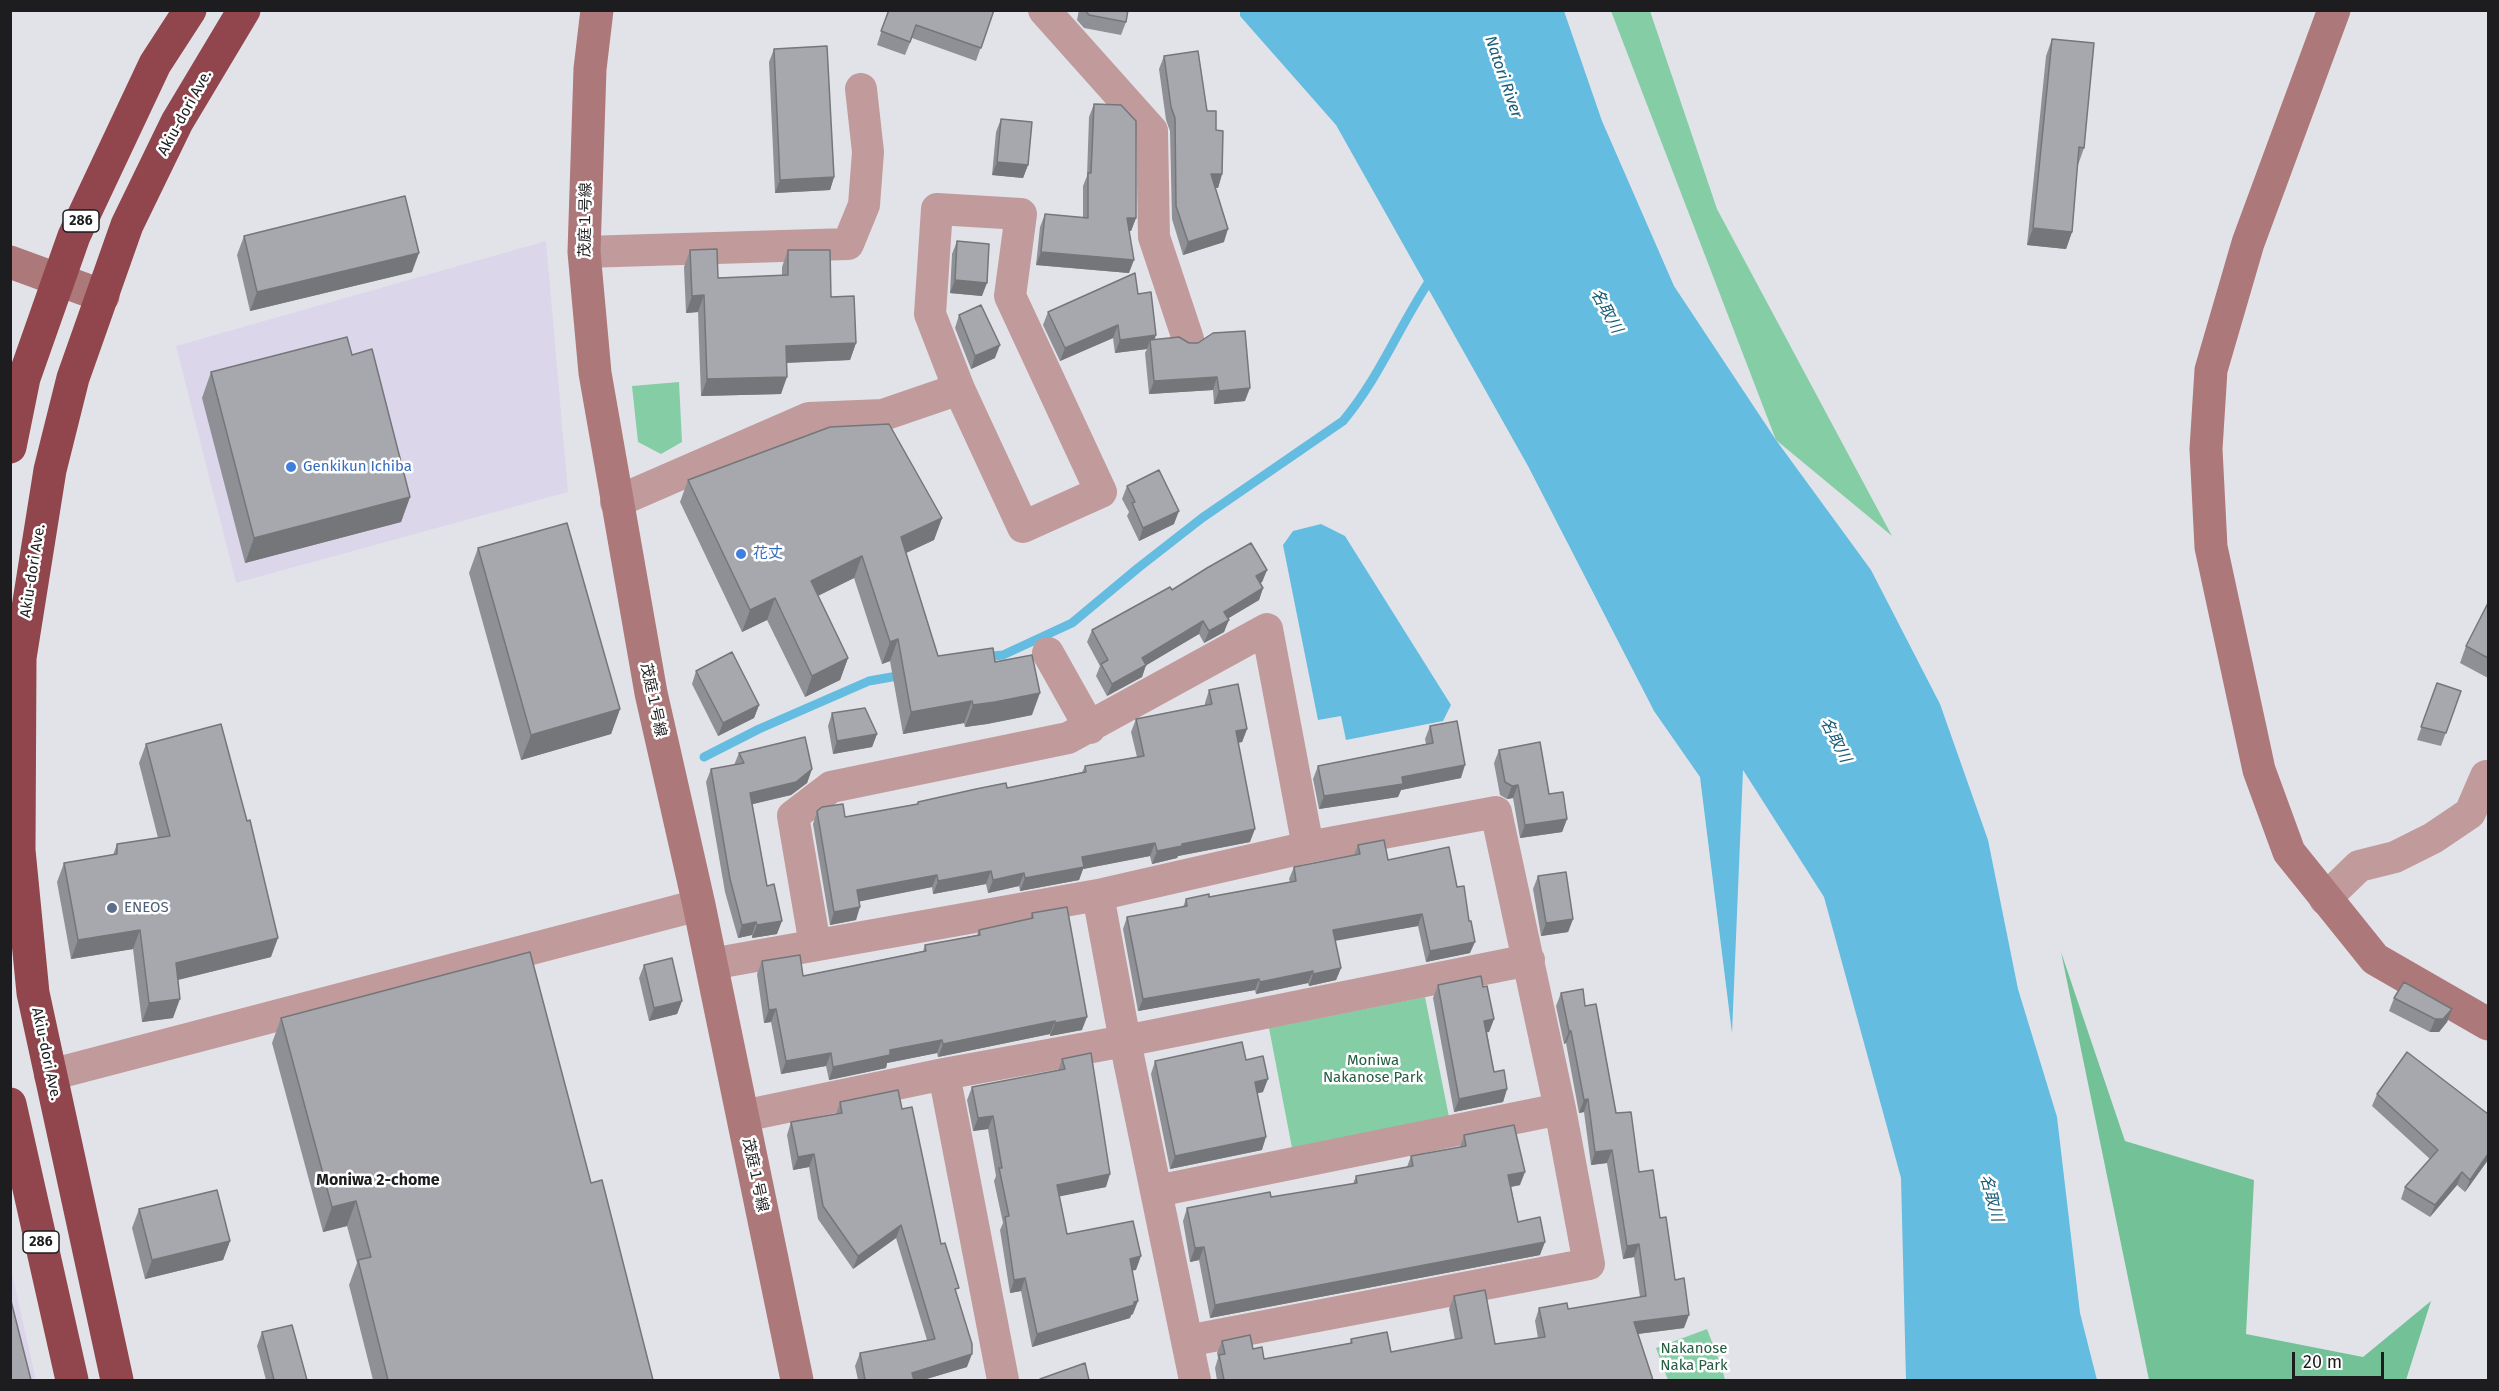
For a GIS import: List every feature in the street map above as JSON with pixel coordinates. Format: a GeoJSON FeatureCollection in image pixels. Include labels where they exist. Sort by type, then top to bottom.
{"type":"FeatureCollection","features":[{"type":"Feature","properties":{"kind":"highway","name":"286"},"geometry":{"type":"LineString","coordinates":[[10,447],[24,378],[74,236],[155,64],[190,10]]}},
{"type":"Feature","properties":{"kind":"highway","name":"Akiu-dori Ave."},"geometry":{"type":"LineString","coordinates":[[117,1380],[33,993],[19,850],[20,658],[50,470],[74,378],[128,225],[177,122],[244,10]]}},
{"type":"Feature","properties":{"kind":"highway","name":"286"},"geometry":{"type":"LineString","coordinates":[[10,1104],[72,1380]]}},
{"type":"Feature","properties":{"kind":"street","name":"茂庭１号線"},"geometry":{"type":"LineString","coordinates":[[597,10],[590,69],[584,252],[595,374],[651,693],[699,905],[797,1380]]}},
{"type":"Feature","properties":{"kind":"street"},"geometry":{"type":"LineString","coordinates":[[1044,10],[1152,131],[1154,237],[1188,339]]}},
{"type":"Feature","properties":{"kind":"street"},"geometry":{"type":"LineString","coordinates":[[2334,10],[2248,243],[2211,370],[2206,450],[2211,547],[2259,770],[2289,852],[2375,959],[2488,1024]]}},
{"type":"Feature","properties":{"kind":"street"},"geometry":{"type":"LineString","coordinates":[[584,252],[848,244],[864,205],[868,152],[861,89]]}},
{"type":"Feature","properties":{"kind":"street"},"geometry":{"type":"LineString","coordinates":[[937,209],[1021,214],[1010,296],[1101,492],[1023,527],[959,389],[930,314],[937,209]]}},
{"type":"Feature","properties":{"kind":"street"},"geometry":{"type":"LineString","coordinates":[[10,262],[103,296]]}},
{"type":"Feature","properties":{"kind":"street"},"geometry":{"type":"LineString","coordinates":[[616,502],[809,418],[883,415],[959,389]]}},
{"type":"Feature","properties":{"kind":"street"},"geometry":{"type":"LineString","coordinates":[[815,945],[793,816],[831,787],[1068,738],[1267,629],[1308,847]]}},
{"type":"Feature","properties":{"kind":"street"},"geometry":{"type":"LineString","coordinates":[[1048,653],[1090,728]]}},
{"type":"Feature","properties":{"kind":"street"},"geometry":{"type":"LineString","coordinates":[[2325,899],[2359,866],[2395,857],[2433,838],[2470,813],[2486,776]]}},
{"type":"Feature","properties":{"kind":"street"},"geometry":{"type":"LineString","coordinates":[[711,964],[1098,895],[1308,847],[1496,812],[1560,1109],[1589,1264],[1187,1341]]}},
{"type":"Feature","properties":{"kind":"street"},"geometry":{"type":"LineString","coordinates":[[1098,895],[1125,1041],[1195,1380]]}},
{"type":"Feature","properties":{"kind":"street"},"geometry":{"type":"LineString","coordinates":[[50,1075],[699,905]]}},
{"type":"Feature","properties":{"kind":"street"},"geometry":{"type":"LineString","coordinates":[[743,1116],[944,1074],[1125,1041],[1529,960]]}},
{"type":"Feature","properties":{"kind":"street"},"geometry":{"type":"LineString","coordinates":[[944,1074],[1003,1380]]}},
{"type":"Feature","properties":{"kind":"street"},"geometry":{"type":"LineString","coordinates":[[1157,1191],[1560,1109]]}},
{"type":"Feature","properties":{"kind":"shaded area"},"geometry":{"type":"Polygon","coordinates":[[[546,241],[568,492],[236,583],[176,346],[546,241]]]}},
{"type":"Feature","properties":{"kind":"shaded area"},"geometry":{"type":"Polygon","coordinates":[[[11,1269],[36,1380],[11,1380],[11,1269]]]}},
{"type":"Feature","properties":{"kind":"green space"},"geometry":{"type":"Polygon","coordinates":[[[1611,11],[1650,11],[1717,209],[1892,536],[1776,440],[1611,11]]]}},
{"type":"Feature","properties":{"kind":"green space"},"geometry":{"type":"Polygon","coordinates":[[[679,382],[682,442],[661,454],[638,442],[632,386],[679,382]]]}},
{"type":"Feature","properties":{"kind":"green space"},"geometry":{"type":"Polygon","coordinates":[[[2061,952],[2125,1141],[2254,1180],[2246,1334],[2363,1357],[2431,1301],[2406,1380],[2149,1380],[2061,952]]]}},
{"type":"Feature","properties":{"kind":"green space","name":"Moniwa Nakanose Park"},"geometry":{"type":"Polygon","coordinates":[[[1425,997],[1449,1117],[1292,1148],[1269,1028],[1425,997]]]}},
{"type":"Feature","properties":{"kind":"green space","name":"Nakanose Naka Park"},"geometry":{"type":"Polygon","coordinates":[[[1707,1329],[1725,1380],[1668,1380],[1656,1348],[1707,1329]]]}},
{"type":"Feature","properties":{"kind":"water"},"geometry":{"type":"Polygon","coordinates":[[[1240,11],[1564,11],[1602,121],[1674,286],[1776,440],[1871,570],[1940,704],[1988,840],[2018,989],[2057,1117],[2080,1313],[2097,1380],[1906,1380],[1901,1178],[1824,897],[1743,770],[1732,1033],[1700,777],[1654,711],[1528,466],[1336,125],[1240,16],[1240,11]]]}},
{"type":"Feature","properties":{"kind":"water"},"geometry":{"type":"Polygon","coordinates":[[[1321,524],[1345,536],[1451,705],[1443,721],[1346,740],[1341,716],[1318,720],[1283,545],[1293,531],[1321,524]]]}},
{"type":"Feature","properties":{"kind":"building"},"geometry":{"type":"Polygon","coordinates":[[[889,10],[994,10],[981,48],[916,25],[910,42],[881,31],[889,10]]]}},
{"type":"Feature","properties":{"kind":"building"},"geometry":{"type":"Polygon","coordinates":[[[1085,10],[1128,10],[1126,22],[1089,15],[1085,10]]]}},
{"type":"Feature","properties":{"kind":"building"},"geometry":{"type":"Polygon","coordinates":[[[2052,39],[2094,43],[2084,148],[2079,147],[2072,232],[2033,228],[2052,39]]]}},
{"type":"Feature","properties":{"kind":"building"},"geometry":{"type":"Polygon","coordinates":[[[827,46],[834,177],[780,180],[774,49],[827,46]]]}},
{"type":"Feature","properties":{"kind":"building"},"geometry":{"type":"Polygon","coordinates":[[[1198,51],[1207,111],[1216,111],[1216,130],[1223,131],[1222,174],[1211,174],[1228,229],[1188,242],[1176,206],[1175,118],[1171,107],[1164,56],[1198,51]]]}},
{"type":"Feature","properties":{"kind":"building"},"geometry":{"type":"Polygon","coordinates":[[[1094,104],[1121,105],[1136,121],[1136,218],[1127,218],[1134,260],[1041,252],[1045,214],[1088,218],[1088,173],[1091,173],[1094,104]]]}},
{"type":"Feature","properties":{"kind":"building"},"geometry":{"type":"Polygon","coordinates":[[[1001,119],[1032,122],[1028,165],[997,162],[1001,119]]]}},
{"type":"Feature","properties":{"kind":"building"},"geometry":{"type":"Polygon","coordinates":[[[405,196],[419,253],[257,292],[244,236],[405,196]]]}},
{"type":"Feature","properties":{"kind":"building"},"geometry":{"type":"Polygon","coordinates":[[[957,241],[989,244],[987,283],[955,280],[957,241]]]}},
{"type":"Feature","properties":{"kind":"building"},"geometry":{"type":"Polygon","coordinates":[[[717,249],[718,278],[788,275],[788,250],[830,250],[831,297],[854,296],[856,343],[786,346],[787,377],[707,379],[704,295],[692,296],[690,250],[717,249]]]}},
{"type":"Feature","properties":{"kind":"building"},"geometry":{"type":"Polygon","coordinates":[[[1135,273],[1138,294],[1151,292],[1156,335],[1120,340],[1118,325],[1065,348],[1048,312],[1135,273]]]}},
{"type":"Feature","properties":{"kind":"building"},"geometry":{"type":"Polygon","coordinates":[[[981,305],[1000,345],[975,356],[959,315],[981,305]]]}},
{"type":"Feature","properties":{"kind":"building"},"geometry":{"type":"Polygon","coordinates":[[[1245,331],[1250,388],[1219,391],[1217,377],[1154,381],[1150,340],[1179,337],[1189,343],[1198,343],[1213,333],[1245,331]]]}},
{"type":"Feature","properties":{"kind":"building"},"geometry":{"type":"Polygon","coordinates":[[[347,337],[352,355],[372,349],[410,497],[254,538],[211,372],[347,337]]]}},
{"type":"Feature","properties":{"kind":"building"},"geometry":{"type":"Polygon","coordinates":[[[889,424],[942,518],[901,537],[938,656],[993,648],[995,662],[1032,655],[1040,693],[995,702],[973,705],[972,701],[911,712],[898,639],[890,642],[862,556],[811,581],[848,658],[812,676],[775,598],[750,610],[688,480],[830,427],[889,424]]]}},
{"type":"Feature","properties":{"kind":"building"},"geometry":{"type":"Polygon","coordinates":[[[1159,470],[1179,511],[1143,528],[1127,486],[1159,470]]]}},
{"type":"Feature","properties":{"kind":"building"},"geometry":{"type":"Polygon","coordinates":[[[567,523],[620,709],[531,735],[478,548],[567,523]]]}},
{"type":"Feature","properties":{"kind":"building"},"geometry":{"type":"Polygon","coordinates":[[[1251,543],[1267,570],[1256,576],[1263,588],[1224,612],[1229,620],[1209,631],[1203,621],[1142,658],[1146,665],[1112,684],[1101,664],[1108,660],[1092,630],[1170,587],[1172,590],[1251,543]]]}},
{"type":"Feature","properties":{"kind":"building"},"geometry":{"type":"Polygon","coordinates":[[[2488,603],[2488,658],[2466,646],[2488,603]]]}},
{"type":"Feature","properties":{"kind":"building"},"geometry":{"type":"Polygon","coordinates":[[[732,652],[759,705],[723,723],[696,671],[732,652]]]}},
{"type":"Feature","properties":{"kind":"building"},"geometry":{"type":"Polygon","coordinates":[[[2437,683],[2461,691],[2446,733],[2421,727],[2437,683]]]}},
{"type":"Feature","properties":{"kind":"building"},"geometry":{"type":"Polygon","coordinates":[[[1238,684],[1247,729],[1236,731],[1255,829],[1157,851],[1155,843],[1082,857],[1084,867],[1025,878],[1024,873],[993,880],[991,871],[938,881],[937,875],[857,890],[860,907],[834,912],[817,811],[822,807],[843,804],[845,817],[918,804],[918,802],[1006,783],[1007,788],[1086,772],[1085,766],[1144,756],[1136,719],[1212,704],[1209,690],[1238,684]]]}},
{"type":"Feature","properties":{"kind":"building"},"geometry":{"type":"Polygon","coordinates":[[[865,708],[877,734],[837,741],[832,713],[865,708]]]}},
{"type":"Feature","properties":{"kind":"building"},"geometry":{"type":"Polygon","coordinates":[[[1457,721],[1465,765],[1402,777],[1403,784],[1324,796],[1318,766],[1433,743],[1430,726],[1457,721]]]}},
{"type":"Feature","properties":{"kind":"building"},"geometry":{"type":"Polygon","coordinates":[[[221,724],[247,821],[250,820],[278,938],[176,963],[180,999],[149,1003],[140,930],[78,940],[64,863],[117,854],[117,844],[170,836],[146,744],[221,724]]]}},
{"type":"Feature","properties":{"kind":"building"},"geometry":{"type":"Polygon","coordinates":[[[805,737],[812,769],[796,782],[750,793],[767,886],[774,884],[782,921],[742,925],[730,879],[711,769],[744,763],[739,753],[805,737]]]}},
{"type":"Feature","properties":{"kind":"building"},"geometry":{"type":"Polygon","coordinates":[[[1540,742],[1549,794],[1563,792],[1567,819],[1525,825],[1518,785],[1512,786],[1505,782],[1499,750],[1540,742]]]}},
{"type":"Feature","properties":{"kind":"building"},"geometry":{"type":"Polygon","coordinates":[[[1384,840],[1388,860],[1449,847],[1457,887],[1464,886],[1469,921],[1471,921],[1475,942],[1430,951],[1422,914],[1333,930],[1341,968],[1313,974],[1313,971],[1260,982],[1259,979],[1143,999],[1127,917],[1187,906],[1186,899],[1209,894],[1209,897],[1296,881],[1294,867],[1360,854],[1358,845],[1384,840]]]}},
{"type":"Feature","properties":{"kind":"building"},"geometry":{"type":"Polygon","coordinates":[[[1566,872],[1573,919],[1546,923],[1538,876],[1566,872]]]}},
{"type":"Feature","properties":{"kind":"building"},"geometry":{"type":"Polygon","coordinates":[[[1067,907],[1087,1017],[1055,1023],[1055,1021],[943,1044],[942,1040],[890,1050],[890,1055],[833,1067],[831,1053],[786,1061],[776,1009],[769,1010],[762,961],[800,955],[803,976],[926,951],[925,945],[980,935],[979,930],[1033,918],[1032,913],[1067,907]]]}},
{"type":"Feature","properties":{"kind":"building"},"geometry":{"type":"Polygon","coordinates":[[[530,952],[591,1183],[602,1180],[653,1380],[388,1380],[358,1260],[371,1257],[356,1201],[332,1207],[281,1018],[530,952]]]}},
{"type":"Feature","properties":{"kind":"building"},"geometry":{"type":"Polygon","coordinates":[[[672,958],[682,1001],[654,1008],[644,965],[672,958]]]}},
{"type":"Feature","properties":{"kind":"building"},"geometry":{"type":"Polygon","coordinates":[[[1481,976],[1483,987],[1487,986],[1494,1019],[1484,1021],[1494,1072],[1504,1070],[1507,1089],[1459,1099],[1438,985],[1481,976]]]}},
{"type":"Feature","properties":{"kind":"building"},"geometry":{"type":"Polygon","coordinates":[[[2404,982],[2452,1009],[2443,1019],[2435,1019],[2394,998],[2404,982]]]}},
{"type":"Feature","properties":{"kind":"building"},"geometry":{"type":"Polygon","coordinates":[[[1583,989],[1585,1006],[1596,1004],[1616,1113],[1631,1112],[1639,1172],[1653,1170],[1660,1218],[1666,1217],[1675,1280],[1684,1278],[1689,1315],[1634,1322],[1653,1380],[1224,1380],[1219,1355],[1225,1354],[1222,1341],[1250,1335],[1253,1349],[1262,1347],[1264,1359],[1352,1343],[1351,1339],[1387,1332],[1391,1352],[1462,1338],[1454,1296],[1485,1290],[1495,1344],[1545,1337],[1539,1308],[1567,1303],[1568,1309],[1646,1296],[1639,1244],[1627,1246],[1612,1150],[1595,1152],[1588,1099],[1584,1100],[1561,993],[1583,989]]]}},
{"type":"Feature","properties":{"kind":"building"},"geometry":{"type":"Polygon","coordinates":[[[1242,1042],[1246,1060],[1263,1056],[1268,1079],[1255,1082],[1266,1137],[1175,1156],[1155,1061],[1242,1042]]]}},
{"type":"Feature","properties":{"kind":"building"},"geometry":{"type":"Polygon","coordinates":[[[2407,1052],[2488,1114],[2488,1154],[2470,1180],[2462,1172],[2435,1205],[2405,1187],[2438,1150],[2377,1094],[2407,1052]]]}},
{"type":"Feature","properties":{"kind":"building"},"geometry":{"type":"Polygon","coordinates":[[[1091,1053],[1110,1174],[1057,1185],[1067,1234],[1133,1221],[1141,1256],[1130,1259],[1138,1301],[1134,1302],[1134,1305],[1037,1334],[1025,1278],[1014,1280],[1005,1217],[1009,1216],[999,1168],[1002,1168],[993,1116],[978,1118],[972,1087],[1065,1069],[1062,1059],[1091,1053]]]}},
{"type":"Feature","properties":{"kind":"building"},"geometry":{"type":"Polygon","coordinates":[[[898,1090],[902,1109],[912,1107],[941,1244],[945,1243],[959,1288],[955,1289],[972,1344],[972,1354],[912,1373],[914,1380],[865,1380],[860,1353],[935,1339],[901,1225],[858,1256],[823,1206],[814,1154],[798,1157],[791,1122],[842,1113],[840,1102],[898,1090]]]}},
{"type":"Feature","properties":{"kind":"building"},"geometry":{"type":"Polygon","coordinates":[[[1514,1125],[1525,1172],[1508,1175],[1518,1222],[1540,1217],[1545,1242],[1215,1305],[1204,1247],[1195,1248],[1187,1208],[1270,1192],[1271,1197],[1357,1183],[1356,1176],[1413,1166],[1411,1156],[1466,1146],[1464,1135],[1514,1125]]]}},
{"type":"Feature","properties":{"kind":"building"},"geometry":{"type":"Polygon","coordinates":[[[217,1190],[230,1241],[152,1260],[139,1209],[217,1190]]]}},
{"type":"Feature","properties":{"kind":"building"},"geometry":{"type":"Polygon","coordinates":[[[10,1297],[31,1380],[10,1380],[10,1297]]]}},
{"type":"Feature","properties":{"kind":"building"},"geometry":{"type":"Polygon","coordinates":[[[292,1325],[307,1380],[274,1380],[262,1332],[292,1325]]]}},
{"type":"Feature","properties":{"kind":"building"},"geometry":{"type":"Polygon","coordinates":[[[1085,1363],[1089,1380],[1040,1380],[1040,1379],[1085,1363]]]}},
{"type":"Feature","properties":{"kind":"waterway"},"geometry":{"type":"LineString","coordinates":[[984,657],[1003,655],[1072,623],[1202,518],[1343,421],[1368,387],[1432,277]]}},
{"type":"Feature","properties":{"kind":"waterway"},"geometry":{"type":"LineString","coordinates":[[704,757],[759,729],[869,681],[903,675]]}},
{"type":"Feature","properties":{"kind":"place","name":"Genkikun Ichiba"},"geometry":{"type":"Point","coordinates":[291,467]}},
{"type":"Feature","properties":{"kind":"place","name":"花丈"},"geometry":{"type":"Point","coordinates":[741,554]}},
{"type":"Feature","properties":{"kind":"place","name":"ENEOS"},"geometry":{"type":"Point","coordinates":[112,908]}},
{"type":"Feature","properties":{"kind":"district","name":"Moniwa 2-chome"},"geometry":{"type":"Point","coordinates":[378,1181]}},
{"type":"Feature","properties":{"kind":"water label","name":"Natori River"},"geometry":{"type":"Point","coordinates":[1503,77]}},
{"type":"Feature","properties":{"kind":"water label","name":"名取川"},"geometry":{"type":"Point","coordinates":[1606,311]}},
{"type":"Feature","properties":{"kind":"water label","name":"名取川"},"geometry":{"type":"Point","coordinates":[1835,740]}},
{"type":"Feature","properties":{"kind":"water label","name":"名取川"},"geometry":{"type":"Point","coordinates":[1991,1198]}}]}
